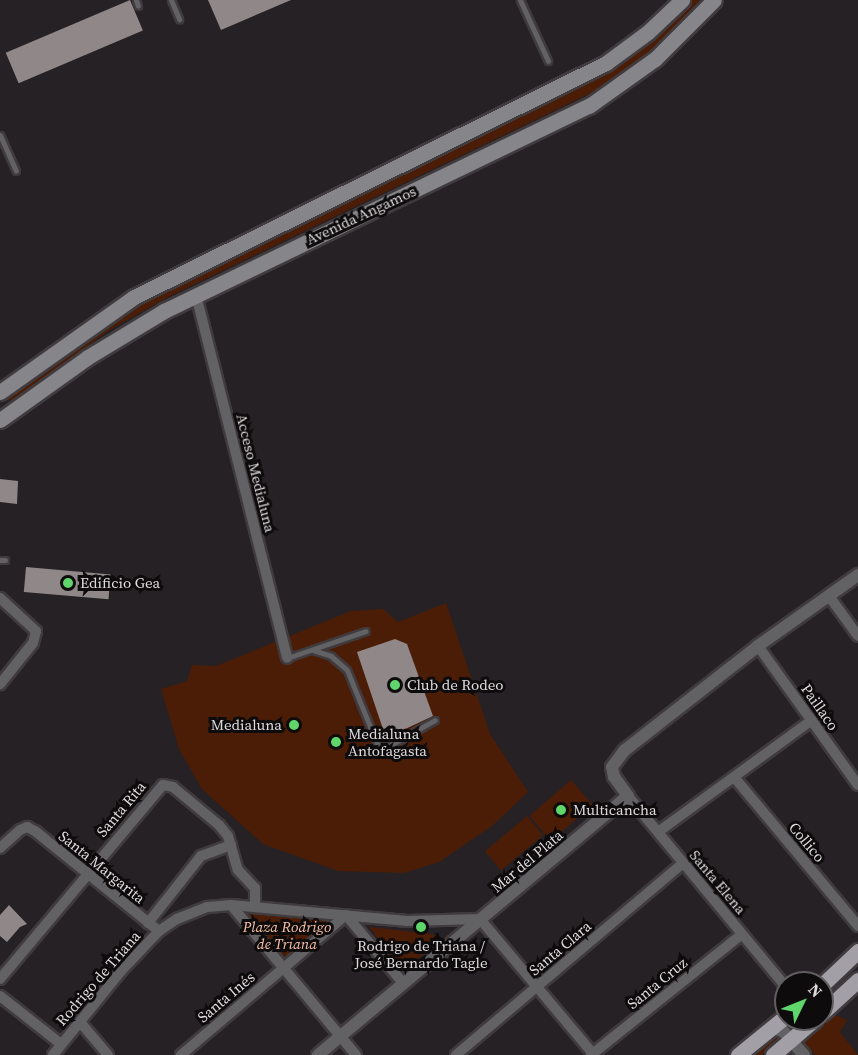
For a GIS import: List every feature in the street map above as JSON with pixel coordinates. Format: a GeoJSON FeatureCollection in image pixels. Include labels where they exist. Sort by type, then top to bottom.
{"type":"FeatureCollection","features":[{"type":"Feature","properties":{"kind":"main road","name":"Avenida Angamos"},"geometry":{"type":"LineString","coordinates":[[0,392],[134,297],[606,63],[648,32],[682,0]]}},
{"type":"Feature","properties":{"kind":"main road","name":"Avenida Angamos"},"geometry":{"type":"LineString","coordinates":[[0,420],[116,338],[196,295],[589,106],[654,59],[714,0]]}},
{"type":"Feature","properties":{"kind":"main road"},"geometry":{"type":"LineString","coordinates":[[834,974],[858,951]]}},
{"type":"Feature","properties":{"kind":"main road"},"geometry":{"type":"LineString","coordinates":[[834,1002],[858,980]]}},
{"type":"Feature","properties":{"kind":"main road"},"geometry":{"type":"LineString","coordinates":[[738,1055],[774,1026]]}},
{"type":"Feature","properties":{"kind":"main road"},"geometry":{"type":"LineString","coordinates":[[773,1055],[801,1031]]}},
{"type":"Feature","properties":{"kind":"street","name":"Acceso Medialuna"},"geometry":{"type":"LineString","coordinates":[[196,295],[287,658]]}},
{"type":"Feature","properties":{"kind":"street"},"geometry":{"type":"LineString","coordinates":[[628,796],[614,777],[614,762],[758,645],[858,575]]}},
{"type":"Feature","properties":{"kind":"street"},"geometry":{"type":"LineString","coordinates":[[829,596],[858,636]]}},
{"type":"Feature","properties":{"kind":"street"},"geometry":{"type":"LineString","coordinates":[[0,598],[36,631],[33,643],[0,684]]}},
{"type":"Feature","properties":{"kind":"street","name":"Paillaco"},"geometry":{"type":"LineString","coordinates":[[758,645],[858,785]]}},
{"type":"Feature","properties":{"kind":"street"},"geometry":{"type":"LineString","coordinates":[[658,832],[812,720]]}},
{"type":"Feature","properties":{"kind":"street","name":"Collico"},"geometry":{"type":"LineString","coordinates":[[734,777],[858,926]]}},
{"type":"Feature","properties":{"kind":"street","name":"Santa Rita"},"geometry":{"type":"LineString","coordinates":[[0,979],[86,874],[163,786],[172,787],[219,825],[231,845],[238,870],[255,888],[255,906]]}},
{"type":"Feature","properties":{"kind":"street","name":"Santa Elena"},"geometry":{"type":"LineString","coordinates":[[628,796],[774,973]]}},
{"type":"Feature","properties":{"kind":"street","name":"Mar del Plata"},"geometry":{"type":"LineString","coordinates":[[318,1055],[628,796]]}},
{"type":"Feature","properties":{"kind":"street","name":"Santa Margarita"},"geometry":{"type":"LineString","coordinates":[[0,848],[11,834],[27,827],[159,931]]}},
{"type":"Feature","properties":{"kind":"street"},"geometry":{"type":"LineString","coordinates":[[148,923],[201,856],[231,845]]}},
{"type":"Feature","properties":{"kind":"street","name":"Santa Clara"},"geometry":{"type":"LineString","coordinates":[[456,1055],[683,863]]}},
{"type":"Feature","properties":{"kind":"street"},"geometry":{"type":"LineString","coordinates":[[231,904],[356,1055]]}},
{"type":"Feature","properties":{"kind":"street","name":"Rodrigo de Triana"},"geometry":{"type":"LineString","coordinates":[[53,1055],[159,931],[177,918],[207,907],[231,904],[407,921],[480,919]]}},
{"type":"Feature","properties":{"kind":"street"},"geometry":{"type":"LineString","coordinates":[[346,915],[403,983]]}},
{"type":"Feature","properties":{"kind":"street","name":"Santa Inés"},"geometry":{"type":"LineString","coordinates":[[181,1055],[346,915]]}},
{"type":"Feature","properties":{"kind":"street"},"geometry":{"type":"LineString","coordinates":[[480,919],[593,1054]]}},
{"type":"Feature","properties":{"kind":"street","name":"Santa Cruz"},"geometry":{"type":"LineString","coordinates":[[593,1054],[742,934]]}},
{"type":"Feature","properties":{"kind":"street"},"geometry":{"type":"LineString","coordinates":[[0,996],[61,1044]]}},
{"type":"Feature","properties":{"kind":"street"},"geometry":{"type":"LineString","coordinates":[[80,1022],[108,1055]]}},
{"type":"Feature","properties":{"kind":"street"},"geometry":{"type":"LineString","coordinates":[[771,1028],[783,1031],[804,1055]]}},
{"type":"Feature","properties":{"kind":"lane"},"geometry":{"type":"LineString","coordinates":[[171,0],[179,19]]}},
{"type":"Feature","properties":{"kind":"lane"},"geometry":{"type":"LineString","coordinates":[[520,0],[548,61]]}},
{"type":"Feature","properties":{"kind":"lane"},"geometry":{"type":"LineString","coordinates":[[0,135],[16,171]]}},
{"type":"Feature","properties":{"kind":"lane"},"geometry":{"type":"LineString","coordinates":[[287,658],[366,631]]}},
{"type":"Feature","properties":{"kind":"lane"},"geometry":{"type":"LineString","coordinates":[[313,650],[331,656],[347,670],[377,744],[385,748],[435,720]]}},
{"type":"Feature","properties":{"kind":"green space"},"geometry":{"type":"Polygon","coordinates":[[[685,0],[700,0],[658,45],[601,88],[166,298],[108,331],[11,402],[5,393],[133,302],[556,96],[685,0]]]}},
{"type":"Feature","properties":{"kind":"green space","name":"Medialuna Antofagasta"},"geometry":{"type":"Polygon","coordinates":[[[446,603],[490,734],[528,792],[492,826],[439,862],[404,873],[338,871],[263,844],[202,789],[179,749],[161,689],[187,681],[192,665],[216,666],[351,611],[383,609],[398,622],[446,603]]]}},
{"type":"Feature","properties":{"kind":"green space","name":"Multicancha"},"geometry":{"type":"Polygon","coordinates":[[[571,780],[593,805],[551,841],[529,816],[571,780]]]}},
{"type":"Feature","properties":{"kind":"green space","name":"Multicancha"},"geometry":{"type":"Polygon","coordinates":[[[527,816],[543,835],[501,871],[485,851],[527,816]]]}},
{"type":"Feature","properties":{"kind":"green space","name":"Plaza Rodrigo de Triana"},"geometry":{"type":"Polygon","coordinates":[[[244,913],[334,920],[284,960],[244,913]]]}},
{"type":"Feature","properties":{"kind":"green space"},"geometry":{"type":"Polygon","coordinates":[[[369,927],[433,934],[438,942],[403,971],[369,927]]]}},
{"type":"Feature","properties":{"kind":"green space"},"geometry":{"type":"Polygon","coordinates":[[[834,1016],[847,1020],[840,1032],[858,1055],[815,1055],[803,1041],[815,1031],[834,1031],[834,1016]]]}},
{"type":"Feature","properties":{"kind":"green space"},"geometry":{"type":"Polygon","coordinates":[[[775,1035],[779,1040],[761,1055],[751,1055],[775,1035]]]}},
{"type":"Feature","properties":{"kind":"building"},"geometry":{"type":"Polygon","coordinates":[[[130,0],[143,30],[19,83],[6,53],[130,0]]]}},
{"type":"Feature","properties":{"kind":"building"},"geometry":{"type":"Polygon","coordinates":[[[208,0],[291,0],[221,30],[208,0]]]}},
{"type":"Feature","properties":{"kind":"building"},"geometry":{"type":"Polygon","coordinates":[[[0,479],[18,481],[17,504],[0,502],[0,479]]]}},
{"type":"Feature","properties":{"kind":"building","name":"Edificio Gea"},"geometry":{"type":"Polygon","coordinates":[[[26,567],[111,574],[108,599],[24,592],[26,567]]]}},
{"type":"Feature","properties":{"kind":"building","name":"Club de Rodeo"},"geometry":{"type":"Polygon","coordinates":[[[395,639],[407,644],[433,716],[386,738],[357,652],[395,639]]]}},
{"type":"Feature","properties":{"kind":"building"},"geometry":{"type":"Polygon","coordinates":[[[9,905],[27,924],[20,927],[7,942],[0,936],[0,915],[9,905]]]}},
{"type":"Feature","properties":{"kind":"place","name":"Edificio Gea"},"geometry":{"type":"Point","coordinates":[68,583]}},
{"type":"Feature","properties":{"kind":"place","name":"Club de Rodeo"},"geometry":{"type":"Point","coordinates":[395,685]}},
{"type":"Feature","properties":{"kind":"place","name":"Medialuna"},"geometry":{"type":"Point","coordinates":[294,725]}},
{"type":"Feature","properties":{"kind":"place","name":"Medialuna Antofagasta"},"geometry":{"type":"Point","coordinates":[336,742]}},
{"type":"Feature","properties":{"kind":"place","name":"Multicancha"},"geometry":{"type":"Point","coordinates":[561,810]}},
{"type":"Feature","properties":{"kind":"place","name":"Rodrigo de Triana / José Bernardo Tagle"},"geometry":{"type":"Point","coordinates":[421,927]}}]}
